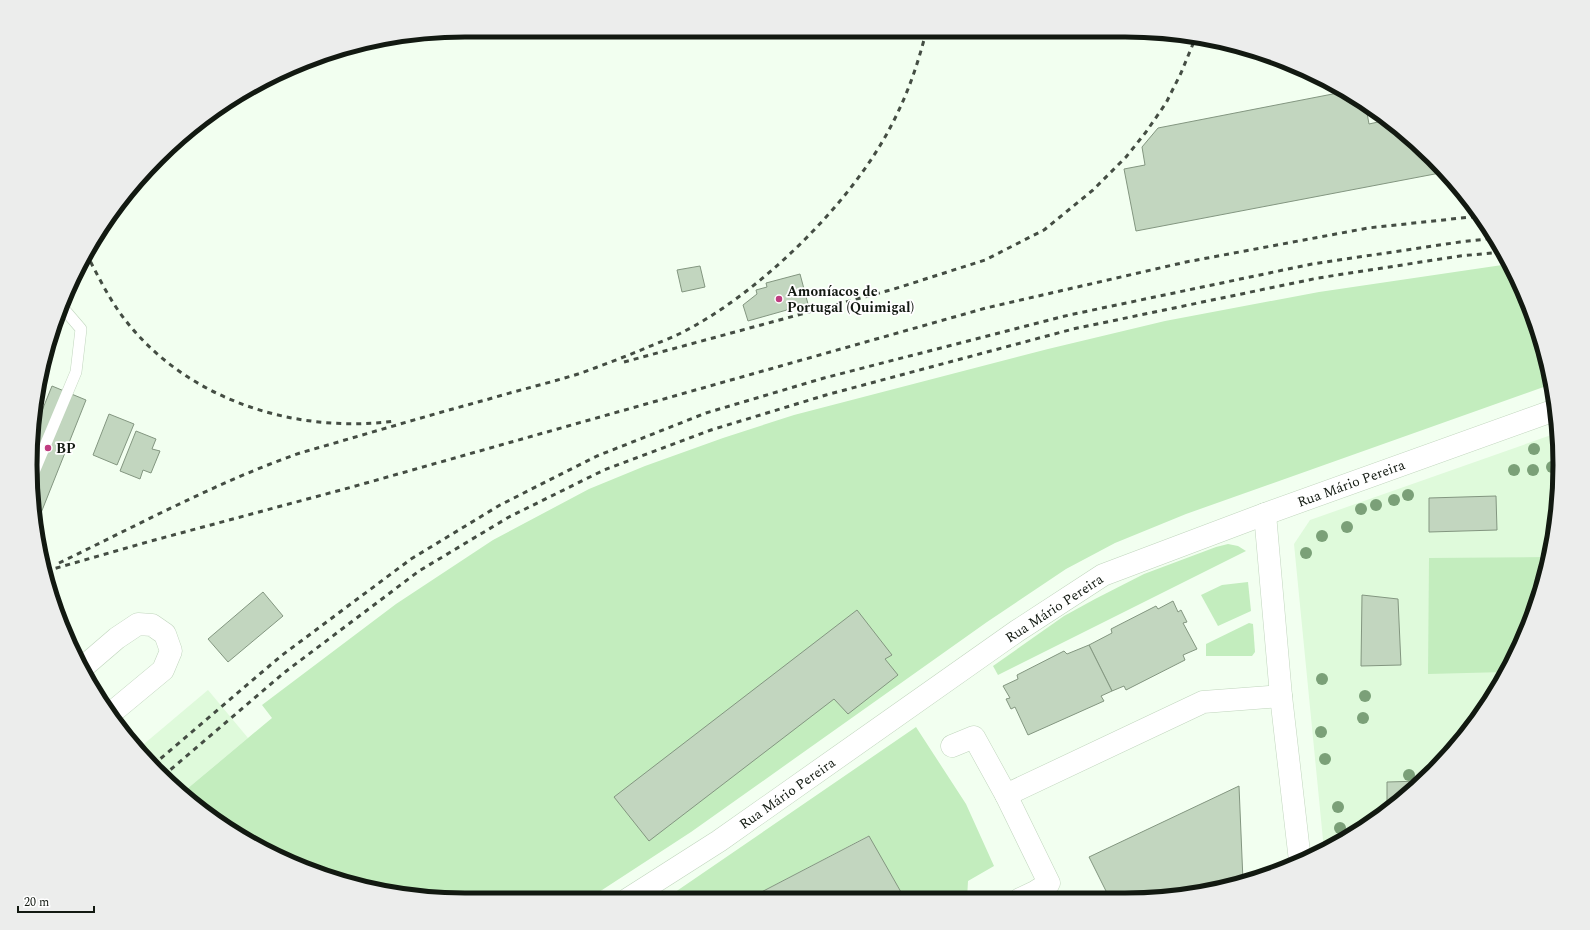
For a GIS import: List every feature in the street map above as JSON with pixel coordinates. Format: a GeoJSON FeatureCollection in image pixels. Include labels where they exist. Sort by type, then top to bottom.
{"type":"FeatureCollection","features":[{"type":"Feature","properties":{"kind":"street","name":"Rua Mário Pereira"},"geometry":{"type":"LineString","coordinates":[[637,893],[719,841],[1017,631],[1103,575],[1265,514],[1549,412]]}},
{"type":"Feature","properties":{"kind":"street"},"geometry":{"type":"LineString","coordinates":[[1265,514],[1281,696],[1299,855]]}},
{"type":"Feature","properties":{"kind":"street"},"geometry":{"type":"LineString","coordinates":[[86,664],[117,638],[138,624],[152,625],[165,634],[171,651],[163,670],[114,710]]}},
{"type":"Feature","properties":{"kind":"street"},"geometry":{"type":"LineString","coordinates":[[1006,795],[1203,702],[1281,696]]}},
{"type":"Feature","properties":{"kind":"street"},"geometry":{"type":"LineString","coordinates":[[952,746],[974,737],[1006,795],[1049,883],[1034,893]]}},
{"type":"Feature","properties":{"kind":"lane"},"geometry":{"type":"LineString","coordinates":[[37,465],[76,372],[80,329],[66,311]]}},
{"type":"Feature","properties":{"kind":"shaded area"},"geometry":{"type":"Polygon","coordinates":[[[1503,265],[1530,327],[1546,386],[1186,514],[1115,543],[1066,569],[987,622],[691,832],[597,893],[437,892],[382,885],[354,878],[301,860],[251,836],[204,805],[186,790],[272,718],[262,705],[396,604],[493,540],[589,489],[645,466],[723,438],[794,415],[1048,349],[1165,321],[1319,292],[1503,265]]]}},
{"type":"Feature","properties":{"kind":"shaded area"},"geometry":{"type":"Polygon","coordinates":[[[1552,435],[1552,493],[1545,548],[1530,603],[1509,654],[1496,679],[1465,726],[1428,768],[1386,805],[1339,836],[1323,844],[1294,544],[1310,520],[1552,435]]]}},
{"type":"Feature","properties":{"kind":"shaded area"},"geometry":{"type":"Polygon","coordinates":[[[1228,544],[1238,546],[1246,551],[998,675],[993,666],[1064,616],[1095,599],[1144,574],[1216,547],[1228,544]]]}},
{"type":"Feature","properties":{"kind":"shaded area"},"geometry":{"type":"Polygon","coordinates":[[[1543,557],[1530,603],[1509,654],[1500,672],[1428,674],[1429,558],[1543,557]]]}},
{"type":"Feature","properties":{"kind":"shaded area"},"geometry":{"type":"Polygon","coordinates":[[[1248,582],[1251,611],[1218,626],[1201,595],[1222,585],[1248,582]]]}},
{"type":"Feature","properties":{"kind":"shaded area"},"geometry":{"type":"Polygon","coordinates":[[[1249,623],[1253,624],[1255,652],[1252,656],[1206,656],[1206,644],[1249,623]]]}},
{"type":"Feature","properties":{"kind":"shaded area"},"geometry":{"type":"Polygon","coordinates":[[[208,690],[248,738],[186,790],[162,768],[142,746],[208,690]]]}},
{"type":"Feature","properties":{"kind":"shaded area"},"geometry":{"type":"Polygon","coordinates":[[[916,727],[966,804],[994,866],[968,881],[967,893],[901,893],[868,836],[759,893],[674,893],[916,727]]]}},
{"type":"Feature","properties":{"kind":"building"},"geometry":{"type":"Polygon","coordinates":[[[1337,93],[1367,112],[1369,124],[1381,121],[1386,125],[1428,162],[1438,173],[1136,231],[1124,169],[1145,165],[1142,147],[1158,128],[1337,93]]]}},
{"type":"Feature","properties":{"kind":"building"},"geometry":{"type":"Polygon","coordinates":[[[700,266],[705,287],[682,292],[677,270],[700,266]]]}},
{"type":"Feature","properties":{"kind":"building","name":"Amoníacos de Portugal (Quimigal)"},"geometry":{"type":"Polygon","coordinates":[[[800,274],[808,304],[748,321],[743,305],[757,294],[756,290],[767,287],[766,283],[800,274]]]}},
{"type":"Feature","properties":{"kind":"building"},"geometry":{"type":"Polygon","coordinates":[[[52,386],[86,400],[41,513],[38,493],[37,465],[40,415],[52,386]]]}},
{"type":"Feature","properties":{"kind":"building"},"geometry":{"type":"Polygon","coordinates":[[[109,414],[134,424],[117,465],[93,455],[109,414]]]}},
{"type":"Feature","properties":{"kind":"building"},"geometry":{"type":"Polygon","coordinates":[[[136,431],[156,439],[152,449],[160,451],[151,473],[143,470],[140,479],[120,471],[136,431]]]}},
{"type":"Feature","properties":{"kind":"building"},"geometry":{"type":"Polygon","coordinates":[[[1496,496],[1497,530],[1429,532],[1429,498],[1496,496]]]}},
{"type":"Feature","properties":{"kind":"building"},"geometry":{"type":"Polygon","coordinates":[[[263,592],[283,616],[228,662],[208,639],[263,592]]]}},
{"type":"Feature","properties":{"kind":"building"},"geometry":{"type":"Polygon","coordinates":[[[1362,595],[1398,599],[1401,665],[1361,666],[1362,595]]]}},
{"type":"Feature","properties":{"kind":"building"},"geometry":{"type":"Polygon","coordinates":[[[1173,601],[1178,612],[1181,610],[1187,622],[1183,623],[1197,649],[1183,655],[1185,660],[1126,690],[1124,686],[1112,691],[1089,645],[1112,633],[1111,629],[1156,606],[1158,609],[1173,601]]]}},
{"type":"Feature","properties":{"kind":"building"},"geometry":{"type":"Polygon","coordinates":[[[857,610],[892,655],[885,659],[898,675],[848,714],[834,699],[649,841],[614,797],[857,610]]]}},
{"type":"Feature","properties":{"kind":"building"},"geometry":{"type":"Polygon","coordinates":[[[1089,645],[1112,691],[1101,696],[1104,701],[1028,735],[1015,707],[1011,709],[1006,699],[1010,698],[1003,686],[1018,679],[1017,675],[1064,651],[1067,654],[1089,645]]]}},
{"type":"Feature","properties":{"kind":"building"},"geometry":{"type":"Polygon","coordinates":[[[1413,781],[1387,804],[1387,782],[1413,781]]]}},
{"type":"Feature","properties":{"kind":"building"},"geometry":{"type":"Polygon","coordinates":[[[1239,786],[1243,876],[1208,885],[1181,889],[1153,892],[1107,893],[1089,857],[1239,786]]]}},
{"type":"Feature","properties":{"kind":"building"},"geometry":{"type":"Polygon","coordinates":[[[869,836],[902,893],[760,893],[869,836]]]}},
{"type":"Feature","properties":{"kind":"railway"},"geometry":{"type":"LineString","coordinates":[[59,563],[178,505],[269,464],[300,453],[578,374],[671,338],[709,317],[740,296],[800,245],[852,186],[874,156],[897,115],[912,80],[925,37]]}},
{"type":"Feature","properties":{"kind":"railway"},"geometry":{"type":"LineString","coordinates":[[624,362],[894,289],[985,260],[1044,230],[1093,190],[1126,157],[1146,132],[1166,103],[1181,73],[1193,43]]}},
{"type":"Feature","properties":{"kind":"railway"},"geometry":{"type":"LineString","coordinates":[[50,570],[352,487],[986,308],[1186,262],[1368,228],[1474,217]]}},
{"type":"Feature","properties":{"kind":"railway"},"geometry":{"type":"LineString","coordinates":[[157,762],[281,656],[411,559],[500,505],[597,456],[706,413],[824,378],[1069,315],[1312,264],[1488,239]]}},
{"type":"Feature","properties":{"kind":"railway"},"geometry":{"type":"LineString","coordinates":[[167,773],[285,672],[419,571],[509,517],[604,470],[711,430],[826,395],[1073,329],[1318,278],[1460,256],[1497,252]]}},
{"type":"Feature","properties":{"kind":"railway"},"geometry":{"type":"LineString","coordinates":[[90,260],[109,297],[120,313],[152,349],[181,372],[213,391],[247,406],[283,416],[320,422],[358,424],[395,421]]}},
{"type":"Feature","properties":{"kind":"place","name":"Amoníacos de Portugal (Quimigal)"},"geometry":{"type":"Point","coordinates":[779,299]}},
{"type":"Feature","properties":{"kind":"place","name":"BP"},"geometry":{"type":"Point","coordinates":[48,448]}}]}
